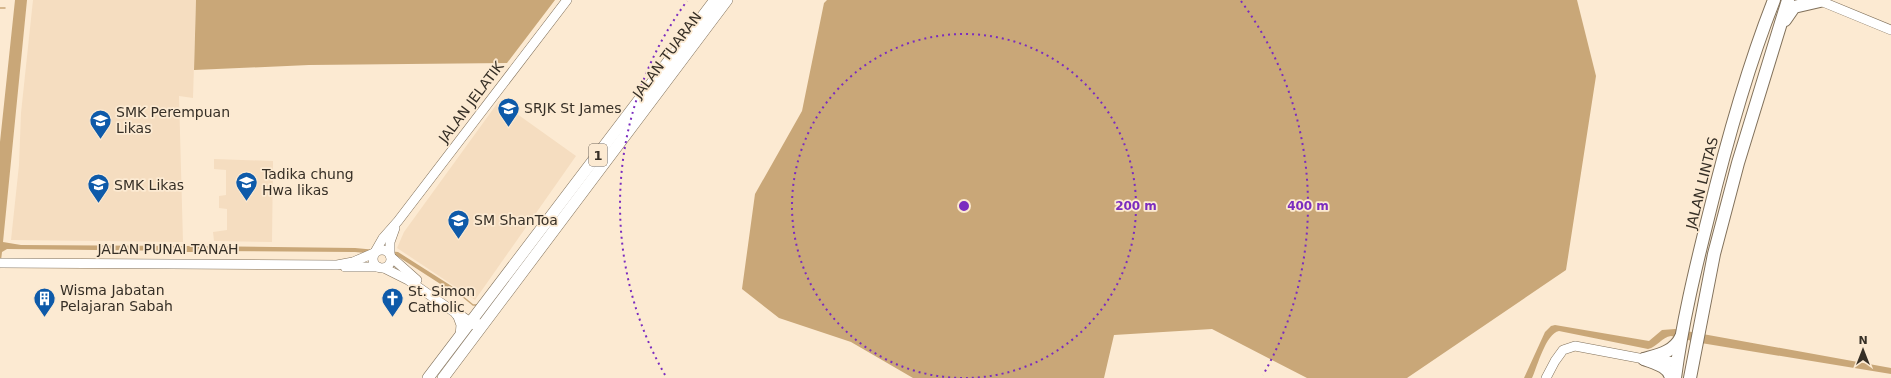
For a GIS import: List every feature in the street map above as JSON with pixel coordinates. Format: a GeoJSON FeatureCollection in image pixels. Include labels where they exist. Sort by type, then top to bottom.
{"type":"FeatureCollection","features":[{"type":"Feature","properties":{"kind":"highway","name":"JALAN LINTAS"},"geometry":{"type":"LineString","coordinates":[[1675,378],[1682,334],[1703,240],[1727,144],[1743,88],[1774,0]]}},
{"type":"Feature","properties":{"kind":"highway"},"geometry":{"type":"LineString","coordinates":[[1759,41],[1777,0]]}},
{"type":"Feature","properties":{"kind":"highway","name":"JALAN LINTAS"},"geometry":{"type":"LineString","coordinates":[[1689,378],[1714,254],[1738,163],[1788,0]]}},
{"type":"Feature","properties":{"kind":"highway"},"geometry":{"type":"LineString","coordinates":[[1777,33],[1794,8],[1819,0]]}},
{"type":"Feature","properties":{"kind":"highway"},"geometry":{"type":"LineString","coordinates":[[1644,359],[1663,354],[1679,342],[1682,334]]}},
{"type":"Feature","properties":{"kind":"highway"},"geometry":{"type":"LineString","coordinates":[[1644,359],[1664,368],[1670,374],[1671,378]]}},
{"type":"Feature","properties":{"kind":"highway"},"geometry":{"type":"LineString","coordinates":[[1677,362],[1684,366],[1689,378]]}},
{"type":"Feature","properties":{"kind":"main road","name":"JALAN TUARAN"},"geometry":{"type":"LineString","coordinates":[[428,378],[715,0]]}},
{"type":"Feature","properties":{"kind":"main road","name":"JALAN TUARAN"},"geometry":{"type":"LineString","coordinates":[[443,378],[727,0]]}},
{"type":"Feature","properties":{"kind":"main road"},"geometry":{"type":"LineString","coordinates":[[635,106],[656,87],[663,86]]}},
{"type":"Feature","properties":{"kind":"main road"},"geometry":{"type":"LineString","coordinates":[[458,314],[470,323],[476,324],[480,322],[517,278]]}},
{"type":"Feature","properties":{"kind":"street","name":"JALAN JELATIK"},"geometry":{"type":"LineString","coordinates":[[375,253],[383,238],[398,221],[567,0]]}},
{"type":"Feature","properties":{"kind":"street"},"geometry":{"type":"LineString","coordinates":[[1819,0],[1891,30]]}},
{"type":"Feature","properties":{"kind":"street","name":"JALAN JELATIK"},"geometry":{"type":"LineString","coordinates":[[390,256],[390,242],[398,221]]}},
{"type":"Feature","properties":{"kind":"street"},"geometry":{"type":"LineString","coordinates":[[337,265],[353,262],[383,250],[414,278],[459,311],[472,315],[481,310]]}},
{"type":"Feature","properties":{"kind":"street"},"geometry":{"type":"LineString","coordinates":[[375,253],[373,261],[381,267],[408,280],[458,314],[461,325],[459,338]]}},
{"type":"Feature","properties":{"kind":"street"},"geometry":{"type":"LineString","coordinates":[[337,265],[342,267],[381,267],[390,263],[390,256]]}},
{"type":"Feature","properties":{"kind":"street","name":"JALAN PUNAI TANAH"},"geometry":{"type":"LineString","coordinates":[[2,263],[337,265]]}},
{"type":"Feature","properties":{"kind":"street"},"geometry":{"type":"LineString","coordinates":[[1546,378],[1563,350],[1575,346],[1644,359],[1677,362]]}},
{"type":"Feature","properties":{"kind":"shaded area"},"geometry":{"type":"Polygon","coordinates":[[[15,0],[27,0],[3,242],[21,245],[184,246],[184,251],[7,249],[2,252],[0,269],[0,142],[15,0]]]}},
{"type":"Feature","properties":{"kind":"shaded area"},"geometry":{"type":"Polygon","coordinates":[[[33,0],[196,0],[193,98],[179,96],[183,242],[11,240],[19,165],[21,113],[33,0]]]}},
{"type":"Feature","properties":{"kind":"shaded area"},"geometry":{"type":"Polygon","coordinates":[[[196,0],[555,0],[507,63],[309,65],[194,70],[196,0]]]}},
{"type":"Feature","properties":{"kind":"shaded area"},"geometry":{"type":"Polygon","coordinates":[[[827,0],[1577,0],[1596,76],[1566,270],[1407,378],[1307,378],[1212,329],[1114,335],[1104,378],[913,378],[851,342],[779,318],[742,289],[755,194],[802,111],[824,3],[827,0]]]}},
{"type":"Feature","properties":{"kind":"shaded area"},"geometry":{"type":"Polygon","coordinates":[[[499,101],[576,156],[475,300],[397,248],[404,232],[499,101]]]}},
{"type":"Feature","properties":{"kind":"shaded area","name":"Tadika chung Hwa likas"},"geometry":{"type":"Polygon","coordinates":[[[214,159],[273,161],[272,242],[214,241],[213,232],[227,230],[227,209],[219,208],[219,196],[226,195],[226,170],[214,169],[214,159]]]}},
{"type":"Feature","properties":{"kind":"shaded area"},"geometry":{"type":"Polygon","coordinates":[[[197,246],[355,248],[398,252],[461,292],[462,296],[459,296],[397,256],[355,252],[197,251],[197,246]]]}},
{"type":"Feature","properties":{"kind":"shaded area"},"geometry":{"type":"Polygon","coordinates":[[[1555,325],[1649,341],[1662,330],[1675,329],[1891,368],[1891,374],[1701,343],[1671,336],[1665,338],[1648,349],[1559,331],[1554,333],[1546,344],[1532,378],[1524,378],[1545,332],[1551,326],[1555,325]]]}},
{"type":"Feature","properties":{"kind":"waterway"},"geometry":{"type":"LineString","coordinates":[[0,8],[5,8]]}},
{"type":"Feature","properties":{"kind":"waterway"},"geometry":{"type":"LineString","coordinates":[[177,249],[204,249]]}},
{"type":"Feature","properties":{"kind":"waterway"},"geometry":{"type":"LineString","coordinates":[[462,296],[473,305],[477,305]]}},
{"type":"Feature","properties":{"kind":"place","name":"SRJK St James"},"geometry":{"type":"Point","coordinates":[508,128]}},
{"type":"Feature","properties":{"kind":"place","name":"SMK Perempuan Likas"},"geometry":{"type":"Point","coordinates":[100,140]}},
{"type":"Feature","properties":{"kind":"place","name":"Tadika chung Hwa likas"},"geometry":{"type":"Point","coordinates":[246,202]}},
{"type":"Feature","properties":{"kind":"place","name":"SMK Likas"},"geometry":{"type":"Point","coordinates":[98,204]}},
{"type":"Feature","properties":{"kind":"place","name":"SM ShanToa"},"geometry":{"type":"Point","coordinates":[459,240]}},
{"type":"Feature","properties":{"kind":"place","name":"Wisma Jabatan Pelajaran Sabah"},"geometry":{"type":"Point","coordinates":[44,318]}},
{"type":"Feature","properties":{"kind":"place","name":"St. Simon Catholic"},"geometry":{"type":"Point","coordinates":[393,318]}}]}
